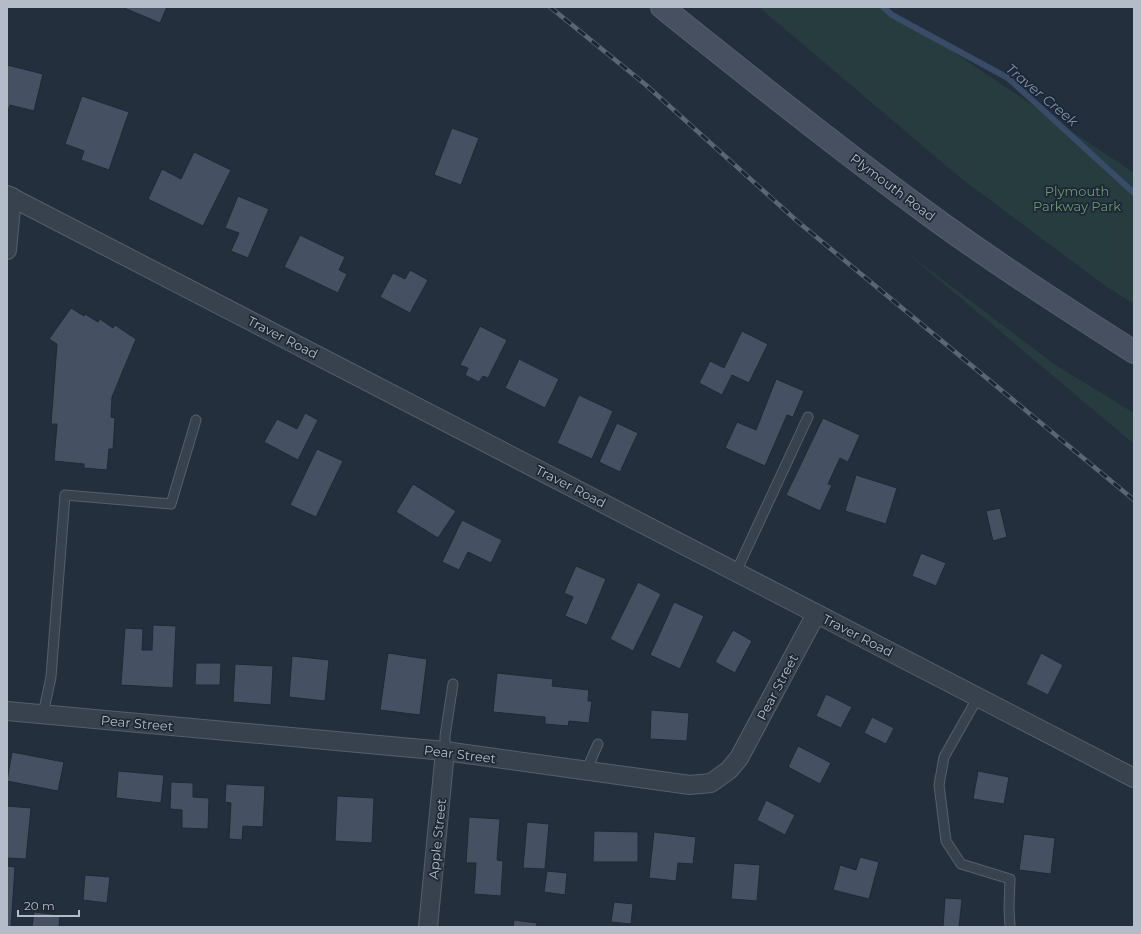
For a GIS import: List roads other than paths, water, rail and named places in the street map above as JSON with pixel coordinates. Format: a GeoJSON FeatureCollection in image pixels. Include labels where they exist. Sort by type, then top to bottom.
{"type":"FeatureCollection","features":[{"type":"Feature","properties":{"kind":"main road","name":"Plymouth Road"},"geometry":{"type":"LineString","coordinates":[[662,7],[843,150],[922,209],[1066,309],[1134,352]]}},
{"type":"Feature","properties":{"kind":"street"},"geometry":{"type":"LineString","coordinates":[[7,250],[10,196]]}},
{"type":"Feature","properties":{"kind":"street","name":"Traver Road"},"geometry":{"type":"LineString","coordinates":[[10,196],[1134,778]]}},
{"type":"Feature","properties":{"kind":"street","name":"Pear Street"},"geometry":{"type":"LineString","coordinates":[[7,711],[445,751],[690,786],[711,783],[729,770],[739,758],[816,614]]}},
{"type":"Feature","properties":{"kind":"street","name":"Apple Street"},"geometry":{"type":"LineString","coordinates":[[428,927],[445,751]]}},
{"type":"Feature","properties":{"kind":"lane"},"geometry":{"type":"LineString","coordinates":[[736,572],[808,417]]}},
{"type":"Feature","properties":{"kind":"lane"},"geometry":{"type":"LineString","coordinates":[[43,714],[51,678],[65,495],[171,504],[196,420]]}},
{"type":"Feature","properties":{"kind":"lane"},"geometry":{"type":"LineString","coordinates":[[445,751],[445,736],[453,684]]}},
{"type":"Feature","properties":{"kind":"lane"},"geometry":{"type":"LineString","coordinates":[[978,697],[944,757],[939,785],[946,841],[961,864],[1010,879],[1008,907],[1010,927]]}},
{"type":"Feature","properties":{"kind":"lane"},"geometry":{"type":"LineString","coordinates":[[586,771],[598,744]]}},
{"type":"Feature","properties":{"kind":"waterway","name":"Traver Creek"},"geometry":{"type":"LineString","coordinates":[[883,7],[892,15],[1008,78],[1134,193]]}},
{"type":"Feature","properties":{"kind":"railway"},"geometry":{"type":"LineString","coordinates":[[550,7],[646,85],[797,221],[1134,500]]}},
{"type":"Feature","properties":{"kind":"park label","name":"Plymouth Parkway Park"},"geometry":{"type":"Point","coordinates":[1077,198]}}]}
